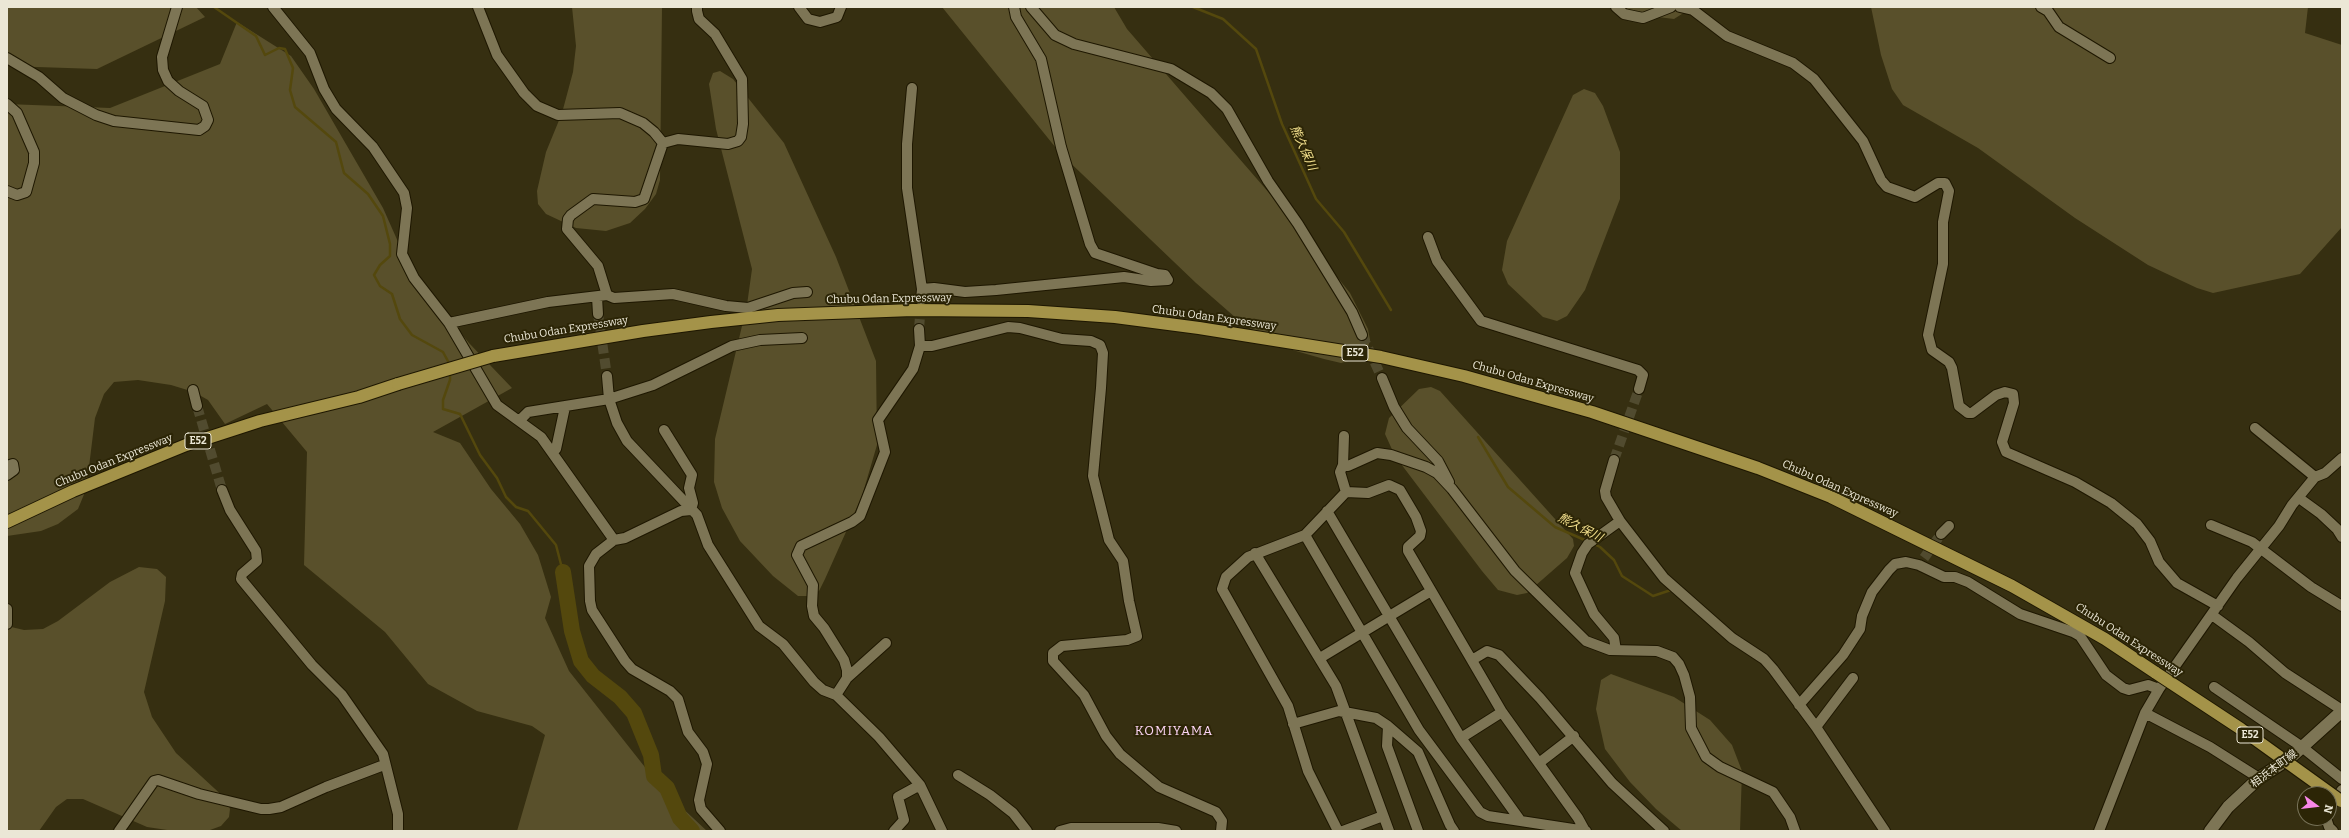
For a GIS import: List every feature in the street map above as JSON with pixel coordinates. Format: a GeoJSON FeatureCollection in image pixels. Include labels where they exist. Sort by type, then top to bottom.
{"type":"FeatureCollection","features":[{"type":"Feature","properties":{"kind":"highway","name":"Chubu Odan Expressway"},"geometry":{"type":"LineString","coordinates":[[7,522],[72,491],[186,445],[260,421],[359,397],[493,356],[711,322],[778,315],[913,310],[1028,311],[1115,317],[1381,357],[1464,376],[1592,412],[1758,468],[1831,497],[2012,586],[2105,639],[2342,797]]}},
{"type":"Feature","properties":{"kind":"main road","name":"相浜本町線"},"geometry":{"type":"LineString","coordinates":[[2210,831],[2228,807],[2259,778],[2289,759],[2342,710]]}},
{"type":"Feature","properties":{"kind":"street"},"geometry":{"type":"LineString","coordinates":[[7,58],[39,77],[63,98],[96,115],[114,121],[199,130],[205,126],[208,120],[204,106],[179,91],[168,81],[163,70],[162,57],[177,7]]}},
{"type":"Feature","properties":{"kind":"street"},"geometry":{"type":"LineString","coordinates":[[273,7],[310,53],[324,89],[336,109],[372,147],[401,188],[407,208],[402,254],[404,262],[414,278],[448,323],[497,405],[541,437],[614,540]]}},
{"type":"Feature","properties":{"kind":"street"},"geometry":{"type":"LineString","coordinates":[[478,7],[497,55],[524,93],[537,106],[558,115],[620,113],[643,123],[654,132],[663,143]]}},
{"type":"Feature","properties":{"kind":"street"},"geometry":{"type":"LineString","coordinates":[[663,143],[683,139],[728,144],[738,141],[741,137],[743,124],[742,79],[715,34],[699,19],[696,12],[698,7]]}},
{"type":"Feature","properties":{"kind":"street"},"geometry":{"type":"LineString","coordinates":[[799,7],[808,19],[820,22],[837,17],[841,7]]}},
{"type":"Feature","properties":{"kind":"street"},"geometry":{"type":"LineString","coordinates":[[922,289],[934,288],[965,292],[1124,276],[1151,281],[1168,280],[1165,275],[1095,253],[1090,244],[1061,147],[1041,59],[1016,17],[1014,7]]}},
{"type":"Feature","properties":{"kind":"street"},"geometry":{"type":"LineString","coordinates":[[1031,7],[1055,35],[1074,44],[1171,69],[1211,93],[1226,109],[1268,181],[1307,237],[1352,312],[1362,335]]}},
{"type":"Feature","properties":{"kind":"street"},"geometry":{"type":"LineString","coordinates":[[1616,7],[1624,14],[1643,18],[1672,7]]}},
{"type":"Feature","properties":{"kind":"street"},"geometry":{"type":"LineString","coordinates":[[1680,7],[1693,10],[1727,36],[1793,63],[1814,79],[1863,141],[1881,180],[1887,187],[1915,197],[1938,183],[1945,183],[1949,191],[1943,222],[1943,264],[1928,335],[1932,350],[1949,362],[1952,368],[1959,406],[1968,413],[1972,414],[1996,395],[2005,392],[2012,394],[2014,403],[2002,442],[2006,452],[2075,482],[2111,503],[2137,524],[2150,541],[2159,562],[2177,583],[2218,606]]}},
{"type":"Feature","properties":{"kind":"street"},"geometry":{"type":"LineString","coordinates":[[2041,7],[2048,11],[2059,27],[2110,58]]}},
{"type":"Feature","properties":{"kind":"street"},"geometry":{"type":"LineString","coordinates":[[912,88],[906,144],[907,188],[922,289],[921,300]]}},
{"type":"Feature","properties":{"kind":"street"},"geometry":{"type":"LineString","coordinates":[[7,104],[21,120],[34,152],[34,163],[26,192],[17,195],[7,191]]}},
{"type":"Feature","properties":{"kind":"street"},"geometry":{"type":"LineString","coordinates":[[598,314],[602,296],[598,266],[567,229],[568,219],[582,205],[593,199],[635,202],[644,199],[663,143]]}},
{"type":"Feature","properties":{"kind":"street"},"geometry":{"type":"LineString","coordinates":[[1428,237],[1437,261],[1481,321],[1638,370],[1643,375],[1639,389]]}},
{"type":"Feature","properties":{"kind":"street"},"geometry":{"type":"LineString","coordinates":[[448,323],[548,302],[602,296],[614,298],[673,294],[726,306],[748,308],[793,293],[807,292]]}},
{"type":"Feature","properties":{"kind":"street"},"geometry":{"type":"LineString","coordinates":[[920,346],[932,346],[1008,327],[1020,328],[1062,339],[1091,341],[1100,345],[1103,353],[1093,476],[1109,540],[1123,561],[1129,601],[1137,636],[1127,640],[1062,646],[1054,653],[1053,661],[1084,695],[1106,736],[1120,754],[1159,787],[1216,812],[1222,821],[1221,831]]}},
{"type":"Feature","properties":{"kind":"street"},"geometry":{"type":"LineString","coordinates":[[848,678],[844,660],[824,628],[814,616],[812,606],[813,585],[797,555],[801,546],[852,522],[860,516],[885,452],[878,420],[913,369],[920,346],[919,329]]}},
{"type":"Feature","properties":{"kind":"street"},"geometry":{"type":"LineString","coordinates":[[519,421],[528,412],[609,399],[653,385],[732,346],[760,340],[802,338]]}},
{"type":"Feature","properties":{"kind":"street"},"geometry":{"type":"LineString","coordinates":[[607,376],[609,399],[617,423],[628,441],[697,515],[708,545],[759,626],[784,644],[814,682],[823,690],[836,695],[879,737],[920,784],[942,831]]}},
{"type":"Feature","properties":{"kind":"street"},"geometry":{"type":"LineString","coordinates":[[1382,378],[1394,407],[1407,428],[1438,461],[1452,489],[1515,571],[1575,633],[1586,641],[1616,650],[1657,650],[1672,657],[1679,664],[1686,679],[1690,697],[1691,728],[1706,757],[1720,767],[1773,792],[1788,813],[1795,831]]}},
{"type":"Feature","properties":{"kind":"street"},"geometry":{"type":"LineString","coordinates":[[193,390],[197,406]]}},
{"type":"Feature","properties":{"kind":"street"},"geometry":{"type":"LineString","coordinates":[[552,451],[556,449],[565,407]]}},
{"type":"Feature","properties":{"kind":"street"},"geometry":{"type":"LineString","coordinates":[[2255,428],[2316,477]]}},
{"type":"Feature","properties":{"kind":"street"},"geometry":{"type":"LineString","coordinates":[[664,430],[692,475],[689,488],[693,503],[691,510]]}},
{"type":"Feature","properties":{"kind":"street"},"geometry":{"type":"LineString","coordinates":[[1344,436],[1343,465],[1340,472],[1346,492]]}},
{"type":"Feature","properties":{"kind":"street"},"geometry":{"type":"LineString","coordinates":[[1343,465],[1348,466],[1377,453],[1391,455],[1426,467],[1452,489]]}},
{"type":"Feature","properties":{"kind":"street"},"geometry":{"type":"LineString","coordinates":[[2099,831],[2145,712],[2159,689],[2218,606],[2299,498],[2316,477],[2325,473],[2342,458]]}},
{"type":"Feature","properties":{"kind":"street"},"geometry":{"type":"LineString","coordinates":[[1614,460],[1606,491],[1606,497],[1620,521],[1664,578],[1732,638],[1764,660],[1816,727],[1885,831]]}},
{"type":"Feature","properties":{"kind":"street"},"geometry":{"type":"LineString","coordinates":[[7,466],[13,464],[14,470],[7,475]]}},
{"type":"Feature","properties":{"kind":"street"},"geometry":{"type":"LineString","coordinates":[[1338,831],[1308,771],[1288,706],[1223,593],[1222,585],[1226,577],[1255,553],[1305,535],[1346,492],[1368,493],[1389,485],[1400,490],[1416,517],[1421,531],[1420,536],[1408,547],[1408,550],[1502,712],[1585,830]]}},
{"type":"Feature","properties":{"kind":"street"},"geometry":{"type":"LineString","coordinates":[[222,490],[230,510],[256,551],[257,561],[242,574],[241,579],[312,665],[342,694],[383,754],[384,765],[398,814],[398,831]]}},
{"type":"Feature","properties":{"kind":"street"},"geometry":{"type":"LineString","coordinates":[[2299,498],[2321,514],[2337,529],[2342,537]]}},
{"type":"Feature","properties":{"kind":"street"},"geometry":{"type":"LineString","coordinates":[[691,510],[681,511],[625,538],[614,540],[591,559],[589,576],[592,610],[632,669],[670,691],[678,699],[688,732],[703,752],[707,764],[699,800],[701,809],[720,831]]}},
{"type":"Feature","properties":{"kind":"street"},"geometry":{"type":"LineString","coordinates":[[1327,511],[1461,738],[1520,820]]}},
{"type":"Feature","properties":{"kind":"street"},"geometry":{"type":"LineString","coordinates":[[1616,650],[1614,638],[1594,614],[1575,574],[1582,553],[1588,544],[1620,521]]}},
{"type":"Feature","properties":{"kind":"street"},"geometry":{"type":"LineString","coordinates":[[1941,534],[1949,526]]}},
{"type":"Feature","properties":{"kind":"street"},"geometry":{"type":"LineString","coordinates":[[2211,526],[2261,548],[2311,588],[2342,606]]}},
{"type":"Feature","properties":{"kind":"street"},"geometry":{"type":"LineString","coordinates":[[1305,535],[1419,730],[1480,812],[1488,816],[1585,830]]}},
{"type":"Feature","properties":{"kind":"street"},"geometry":{"type":"LineString","coordinates":[[1255,553],[1336,686],[1389,831]]}},
{"type":"Feature","properties":{"kind":"street"},"geometry":{"type":"LineString","coordinates":[[1799,705],[1843,655],[1860,629],[1862,616],[1872,592],[1889,570],[1895,564],[1921,561],[1936,574],[1955,577],[1980,588],[2020,614],[2036,621],[2073,632],[2080,636],[2106,675],[2123,688],[2129,690],[2148,685],[2159,689]]}},
{"type":"Feature","properties":{"kind":"street"},"geometry":{"type":"LineString","coordinates":[[1320,658],[1390,618],[1432,591]]}},
{"type":"Feature","properties":{"kind":"street"},"geometry":{"type":"LineString","coordinates":[[7,609],[7,624]]}},
{"type":"Feature","properties":{"kind":"street"},"geometry":{"type":"LineString","coordinates":[[2212,615],[2249,642],[2285,673],[2342,710]]}},
{"type":"Feature","properties":{"kind":"street"},"geometry":{"type":"LineString","coordinates":[[836,695],[848,678],[886,643]]}},
{"type":"Feature","properties":{"kind":"street"},"geometry":{"type":"LineString","coordinates":[[1472,660],[1488,652],[1499,655],[1574,736],[1612,783],[1664,831]]}},
{"type":"Feature","properties":{"kind":"street"},"geometry":{"type":"LineString","coordinates":[[1816,727],[1853,678]]}},
{"type":"Feature","properties":{"kind":"street"},"geometry":{"type":"LineString","coordinates":[[2214,687],[2302,747],[2342,779]]}},
{"type":"Feature","properties":{"kind":"street"},"geometry":{"type":"LineString","coordinates":[[1293,724],[1323,715],[1346,712],[1376,718],[1388,726],[1418,752],[1454,831]]}},
{"type":"Feature","properties":{"kind":"street"},"geometry":{"type":"LineString","coordinates":[[1461,738],[1502,712]]}},
{"type":"Feature","properties":{"kind":"street"},"geometry":{"type":"LineString","coordinates":[[2145,712],[2210,747],[2259,778]]}},
{"type":"Feature","properties":{"kind":"street"},"geometry":{"type":"LineString","coordinates":[[1388,726],[1387,746],[1418,831]]}},
{"type":"Feature","properties":{"kind":"street"},"geometry":{"type":"LineString","coordinates":[[1539,763],[1574,736]]}},
{"type":"Feature","properties":{"kind":"street"},"geometry":{"type":"LineString","coordinates":[[119,831],[154,781],[158,780],[199,794],[270,810],[281,807],[326,787],[384,765]]}},
{"type":"Feature","properties":{"kind":"street"},"geometry":{"type":"LineString","coordinates":[[958,775],[990,795],[1013,813],[1027,831]]}},
{"type":"Feature","properties":{"kind":"street"},"geometry":{"type":"LineString","coordinates":[[894,831],[904,820],[898,797],[920,784]]}},
{"type":"Feature","properties":{"kind":"street"},"geometry":{"type":"LineString","coordinates":[[1343,831],[1383,816]]}},
{"type":"Feature","properties":{"kind":"street"},"geometry":{"type":"LineString","coordinates":[[1060,831],[1070,828],[1150,828],[1176,831]]}},
{"type":"Feature","properties":{"kind":"shaded area"},"geometry":{"type":"Polygon","coordinates":[[[7,7],[196,7],[205,17],[97,69],[7,66],[7,7]]]}},
{"type":"Feature","properties":{"kind":"shaded area"},"geometry":{"type":"Polygon","coordinates":[[[572,7],[662,7],[660,180],[656,194],[645,209],[630,223],[606,231],[576,228],[546,214],[538,204],[537,191],[546,152],[562,113],[573,72],[576,46],[572,7]]]}},
{"type":"Feature","properties":{"kind":"shaded area"},"geometry":{"type":"Polygon","coordinates":[[[942,7],[1114,7],[1127,29],[1283,209],[1350,293],[1368,329],[1370,340],[1366,354],[1360,358],[1341,363],[1324,359],[1289,349],[1244,325],[1196,283],[1060,153],[942,7]]]}},
{"type":"Feature","properties":{"kind":"shaded area"},"geometry":{"type":"Polygon","coordinates":[[[1621,7],[1693,7],[1674,19],[1650,16],[1621,7]]]}},
{"type":"Feature","properties":{"kind":"shaded area"},"geometry":{"type":"Polygon","coordinates":[[[1871,7],[2308,7],[2305,33],[2342,45],[2342,227],[2300,274],[2213,293],[2197,288],[2148,265],[2075,218],[1978,148],[1903,105],[1892,89],[1881,55],[1871,7]]]}},
{"type":"Feature","properties":{"kind":"shaded area"},"geometry":{"type":"Polygon","coordinates":[[[237,22],[291,56],[314,89],[383,208],[411,271],[469,343],[512,388],[433,432],[460,443],[491,489],[520,524],[538,555],[551,597],[545,618],[569,671],[663,790],[707,831],[517,831],[545,735],[532,726],[477,711],[428,684],[385,632],[304,565],[307,452],[267,404],[225,424],[208,400],[194,392],[171,385],[138,380],[114,382],[104,394],[95,418],[85,492],[78,509],[58,524],[41,531],[7,536],[7,104],[110,108],[220,64],[237,22]]]}},
{"type":"Feature","properties":{"kind":"shaded area"},"geometry":{"type":"Polygon","coordinates":[[[720,71],[733,79],[784,143],[836,257],[876,361],[877,445],[862,496],[819,591],[811,596],[798,596],[773,576],[740,541],[722,508],[714,482],[715,439],[747,305],[752,269],[716,129],[709,84],[713,73],[720,71]]]}},
{"type":"Feature","properties":{"kind":"shaded area"},"geometry":{"type":"Polygon","coordinates":[[[1584,89],[1595,93],[1603,106],[1620,152],[1620,199],[1585,290],[1567,316],[1557,321],[1543,317],[1508,284],[1502,270],[1507,241],[1573,95],[1584,89]]]}},
{"type":"Feature","properties":{"kind":"shaded area"},"geometry":{"type":"Polygon","coordinates":[[[1431,387],[1440,391],[1573,539],[1574,546],[1567,558],[1527,593],[1517,595],[1498,590],[1395,456],[1385,434],[1389,418],[1419,389],[1431,387]]]}},
{"type":"Feature","properties":{"kind":"shaded area"},"geometry":{"type":"Polygon","coordinates":[[[139,567],[157,569],[166,577],[165,601],[144,692],[152,717],[176,753],[227,800],[230,809],[229,817],[221,826],[210,830],[174,831],[147,827],[83,799],[67,799],[56,807],[39,831],[7,831],[7,626],[24,630],[43,629],[58,621],[110,582],[139,567]]]}},
{"type":"Feature","properties":{"kind":"shaded area"},"geometry":{"type":"Polygon","coordinates":[[[1611,674],[1674,697],[1710,720],[1732,745],[1742,771],[1740,831],[1682,831],[1656,809],[1630,782],[1605,749],[1596,709],[1601,680],[1611,674]]]}},
{"type":"Feature","properties":{"kind":"waterway"},"geometry":{"type":"LineString","coordinates":[[214,7],[256,36],[265,55],[279,48],[285,49],[293,68],[290,90],[295,107],[336,142],[344,173],[368,194],[383,216],[390,244],[390,256],[380,265],[374,275],[380,286],[392,294],[400,319],[412,335],[443,352],[450,365]]}},
{"type":"Feature","properties":{"kind":"waterway","name":"熊久保川"},"geometry":{"type":"LineString","coordinates":[[1193,7],[1223,19],[1256,49],[1282,124],[1316,199],[1344,232],[1391,310]]}},
{"type":"Feature","properties":{"kind":"waterway"},"geometry":{"type":"LineString","coordinates":[[450,372],[450,380],[443,400],[443,409],[460,414],[480,455],[497,478],[506,497],[516,507],[528,511],[556,545],[563,572]]}},
{"type":"Feature","properties":{"kind":"waterway","name":"熊久保川"},"geometry":{"type":"LineString","coordinates":[[1478,437],[1508,487],[1555,527],[1587,541]]}},
{"type":"Feature","properties":{"kind":"waterway","name":"熊久保川"},"geometry":{"type":"LineString","coordinates":[[1594,544],[1600,547],[1614,560],[1622,576],[1653,596],[1671,590]]}},
{"type":"Feature","properties":{"kind":"waterway"},"geometry":{"type":"LineString","coordinates":[[563,572],[572,631],[581,661],[593,676],[620,697],[634,713],[651,755],[654,776],[667,788],[680,818],[692,831]]}},
{"type":"Feature","properties":{"kind":"tunnel"},"geometry":{"type":"LineString","coordinates":[[919,329],[921,303]]}},
{"type":"Feature","properties":{"kind":"tunnel"},"geometry":{"type":"LineString","coordinates":[[598,314],[607,376]]}},
{"type":"Feature","properties":{"kind":"tunnel"},"geometry":{"type":"LineString","coordinates":[[1362,335],[1382,378]]}},
{"type":"Feature","properties":{"kind":"tunnel"},"geometry":{"type":"LineString","coordinates":[[1614,460],[1639,389]]}},
{"type":"Feature","properties":{"kind":"tunnel"},"geometry":{"type":"LineString","coordinates":[[197,406],[222,490]]}},
{"type":"Feature","properties":{"kind":"tunnel"},"geometry":{"type":"LineString","coordinates":[[1924,558],[1941,534]]}},
{"type":"Feature","properties":{"kind":"district","name":"KOMIYAMA"},"geometry":{"type":"Point","coordinates":[1174,731]}}]}
